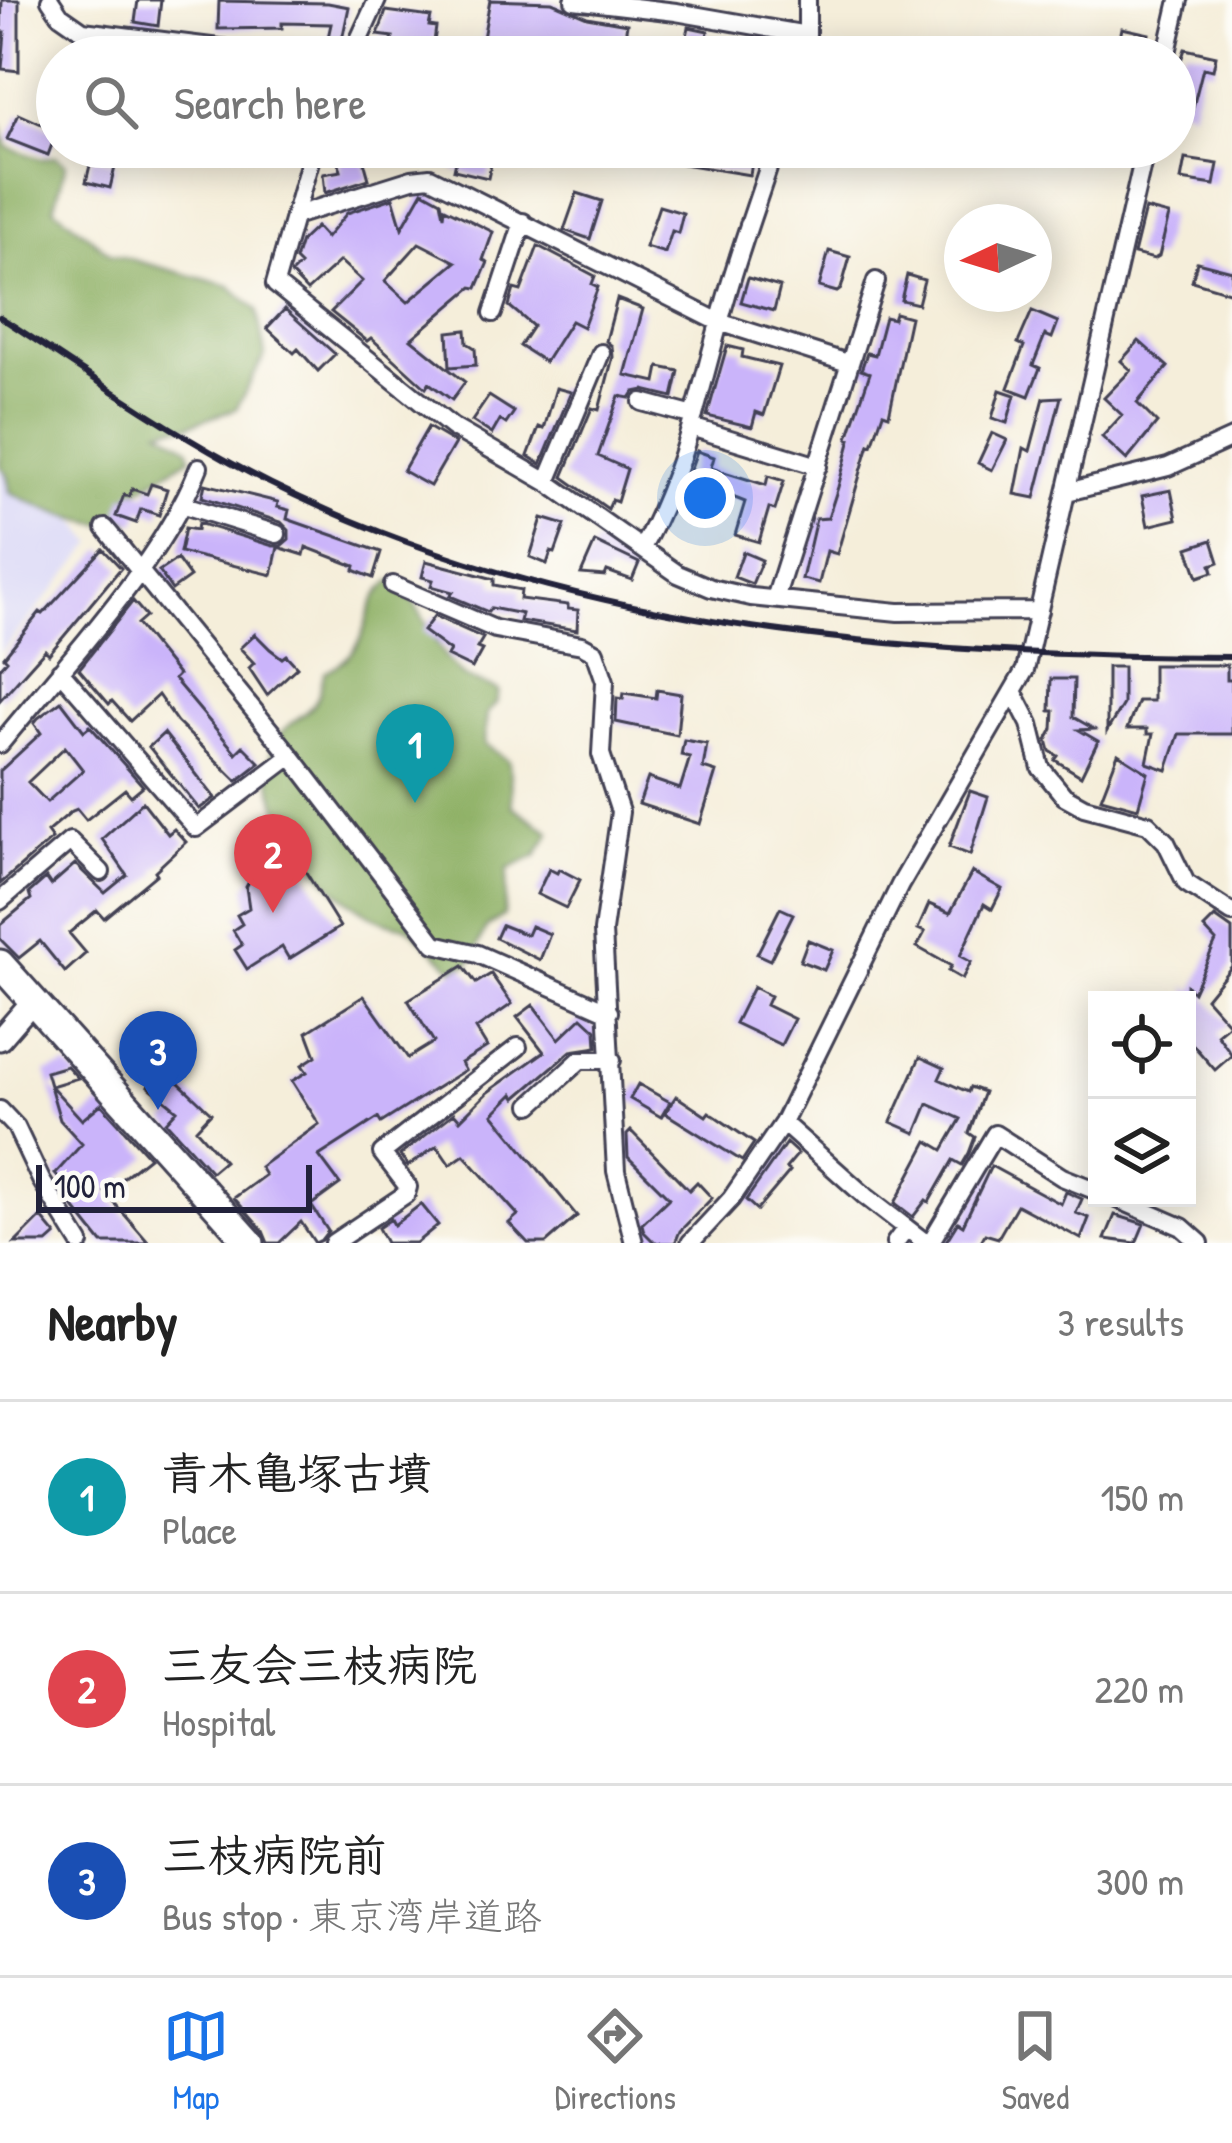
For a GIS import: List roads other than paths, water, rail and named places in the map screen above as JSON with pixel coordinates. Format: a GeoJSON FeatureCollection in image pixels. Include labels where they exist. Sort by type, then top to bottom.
{"type":"FeatureCollection","features":[{"type":"Feature","properties":{"kind":"highway"},"geometry":{"type":"LineString","coordinates":[[0,964],[250,1243]]}},
{"type":"Feature","properties":{"kind":"street"},"geometry":{"type":"LineString","coordinates":[[50,0],[60,15],[83,31],[123,36]]}},
{"type":"Feature","properties":{"kind":"street"},"geometry":{"type":"LineString","coordinates":[[361,36],[377,0]]}},
{"type":"Feature","properties":{"kind":"street"},"geometry":{"type":"LineString","coordinates":[[574,0],[678,6],[807,35],[807,0]]}},
{"type":"Feature","properties":{"kind":"street"},"geometry":{"type":"LineString","coordinates":[[1171,36],[1179,0]]}},
{"type":"Feature","properties":{"kind":"street"},"geometry":{"type":"LineString","coordinates":[[308,168],[275,284],[452,427],[547,482],[678,574],[711,588],[775,599],[898,611],[1040,611]]}},
{"type":"Feature","properties":{"kind":"street"},"geometry":{"type":"LineString","coordinates":[[643,546],[661,514],[693,422],[742,238],[767,168]]}},
{"type":"Feature","properties":{"kind":"street"},"geometry":{"type":"LineString","coordinates":[[690,1243],[731,1199],[783,1124],[900,885],[1015,693],[1030,655],[1141,168]]}},
{"type":"Feature","properties":{"kind":"street"},"geometry":{"type":"LineString","coordinates":[[294,217],[430,177],[719,322],[848,363]]}},
{"type":"Feature","properties":{"kind":"street"},"geometry":{"type":"LineString","coordinates":[[493,313],[523,222]]}},
{"type":"Feature","properties":{"kind":"street"},"geometry":{"type":"LineString","coordinates":[[775,599],[876,281]]}},
{"type":"Feature","properties":{"kind":"street"},"geometry":{"type":"LineString","coordinates":[[547,482],[601,353]]}},
{"type":"Feature","properties":{"kind":"street"},"geometry":{"type":"LineString","coordinates":[[642,402],[818,466]]}},
{"type":"Feature","properties":{"kind":"street"},"geometry":{"type":"LineString","coordinates":[[1067,492],[1168,467],[1232,438]]}},
{"type":"Feature","properties":{"kind":"street"},"geometry":{"type":"LineString","coordinates":[[0,744],[138,571],[184,505],[199,467]]}},
{"type":"Feature","properties":{"kind":"street"},"geometry":{"type":"LineString","coordinates":[[184,505],[277,534]]}},
{"type":"Feature","properties":{"kind":"street"},"geometry":{"type":"LineString","coordinates":[[105,528],[291,756],[435,944],[478,955],[609,1012]]}},
{"type":"Feature","properties":{"kind":"street"},"geometry":{"type":"LineString","coordinates":[[393,585],[495,629],[582,645],[596,652],[604,681],[601,754],[620,812],[603,932],[616,1171],[634,1243]]}},
{"type":"Feature","properties":{"kind":"street"},"geometry":{"type":"LineString","coordinates":[[60,670],[196,828],[291,756]]}},
{"type":"Feature","properties":{"kind":"street"},"geometry":{"type":"LineString","coordinates":[[1015,693],[1030,724],[1041,768],[1064,796],[1084,807],[1148,824],[1166,842],[1186,883],[1232,913]]}},
{"type":"Feature","properties":{"kind":"street"},"geometry":{"type":"LineString","coordinates":[[0,902],[70,841],[101,872]]}},
{"type":"Feature","properties":{"kind":"street"},"geometry":{"type":"LineString","coordinates":[[0,1039],[32,1002]]}},
{"type":"Feature","properties":{"kind":"street"},"geometry":{"type":"LineString","coordinates":[[333,1243],[406,1194],[408,1187],[382,1154],[518,1047]]}},
{"type":"Feature","properties":{"kind":"street"},"geometry":{"type":"LineString","coordinates":[[531,1105],[580,1060],[612,1060]]}},
{"type":"Feature","properties":{"kind":"street"},"geometry":{"type":"LineString","coordinates":[[0,1110],[16,1127],[41,1180],[80,1243]]}},
{"type":"Feature","properties":{"kind":"street"},"geometry":{"type":"LineString","coordinates":[[783,1124],[900,1235],[928,1243],[995,1134],[1062,1177],[1088,1187]]}},
{"type":"Feature","properties":{"kind":"street"},"geometry":{"type":"LineString","coordinates":[[1135,1207],[1182,1228],[1200,1243]]}},
{"type":"Feature","properties":{"kind":"railway"},"geometry":{"type":"LineString","coordinates":[[0,317],[231,463],[348,519],[469,563],[592,597],[718,622],[846,639],[975,650],[1232,657]]}},
{"type":"Feature","properties":{"kind":"place","name":"青木亀塚古墳"},"geometry":{"type":"Point","coordinates":[415,803]}},
{"type":"Feature","properties":{"kind":"place","name":"三友会三枝病院"},"geometry":{"type":"Point","coordinates":[273,913]}},
{"type":"Feature","properties":{"kind":"place","name":"三枝病院前"},"geometry":{"type":"Point","coordinates":[158,1110]}}]}
